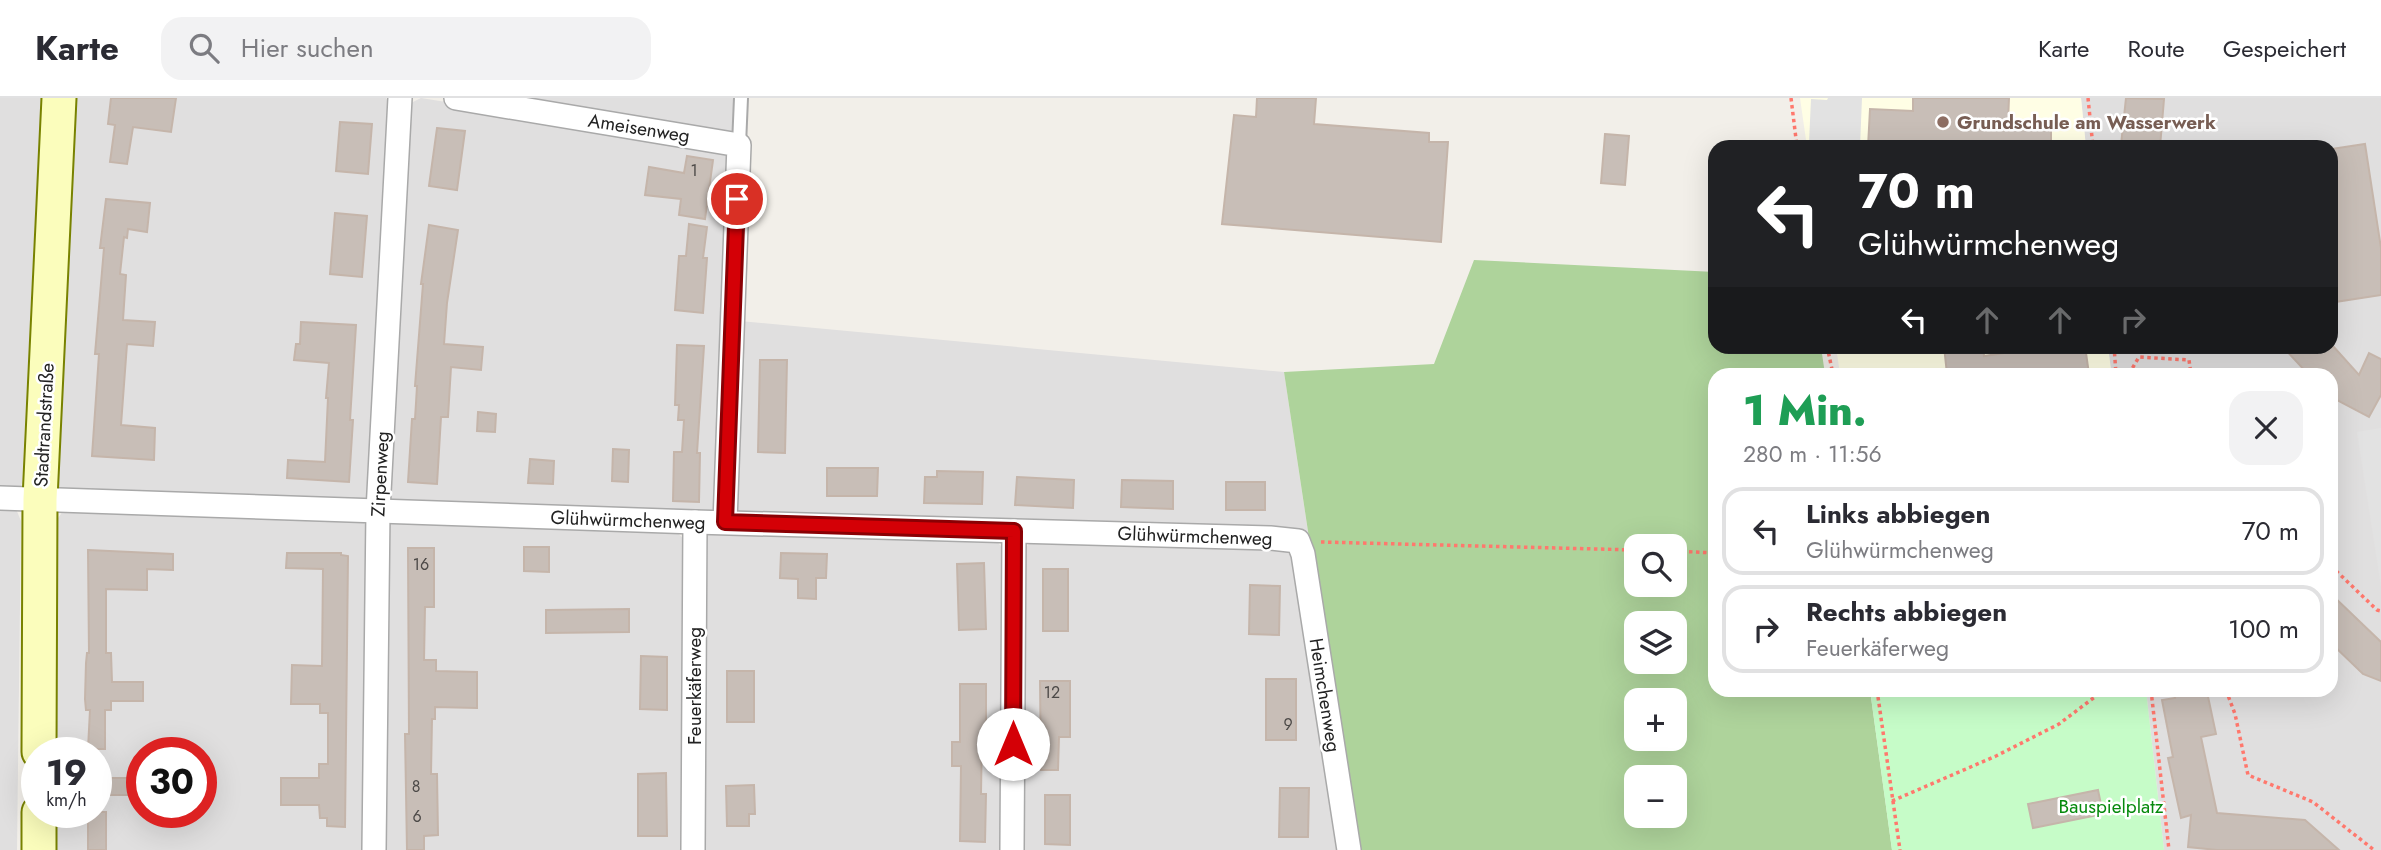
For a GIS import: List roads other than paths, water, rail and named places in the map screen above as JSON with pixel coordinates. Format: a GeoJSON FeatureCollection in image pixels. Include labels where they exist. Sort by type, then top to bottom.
{"type":"FeatureCollection","features":[{"type":"Feature","properties":{"kind":"street","name":"Stadtrandstraße"},"geometry":{"type":"LineString","coordinates":[[39,737],[40,499],[59,98]]}},
{"type":"Feature","properties":{"kind":"street","name":"Zirpenweg"},"geometry":{"type":"LineString","coordinates":[[374,850],[378,511],[400,98]]}},
{"type":"Feature","properties":{"kind":"street","name":"Ameisenweg"},"geometry":{"type":"LineString","coordinates":[[456,98],[739,145]]}},
{"type":"Feature","properties":{"kind":"street"},"geometry":{"type":"LineString","coordinates":[[725,522],[739,145]]}},
{"type":"Feature","properties":{"kind":"street","name":"Glühwürmchenweg"},"geometry":{"type":"LineString","coordinates":[[0,498],[1298,541]]}},
{"type":"Feature","properties":{"kind":"street","name":"Feuerkäferweg"},"geometry":{"type":"LineString","coordinates":[[693,850],[695,522]]}},
{"type":"Feature","properties":{"kind":"street"},"geometry":{"type":"LineString","coordinates":[[1012,850],[1014,531]]}},
{"type":"Feature","properties":{"kind":"street","name":"Heimchenweg"},"geometry":{"type":"LineString","coordinates":[[1298,541],[1303,554],[1349,850]]}},
{"type":"Feature","properties":{"kind":"street"},"geometry":{"type":"LineString","coordinates":[[39,828],[39,850]]}},
{"type":"Feature","properties":{"kind":"lane"},"geometry":{"type":"LineString","coordinates":[[739,145],[741,98]]}},
{"type":"Feature","properties":{"kind":"place","name":"Grundschule am Wasserwerk"},"geometry":{"type":"Point","coordinates":[1943,122]}},
{"type":"Feature","properties":{"kind":"park label","name":"Bauspielplatz"},"geometry":{"type":"Point","coordinates":[2111,806]}}]}
